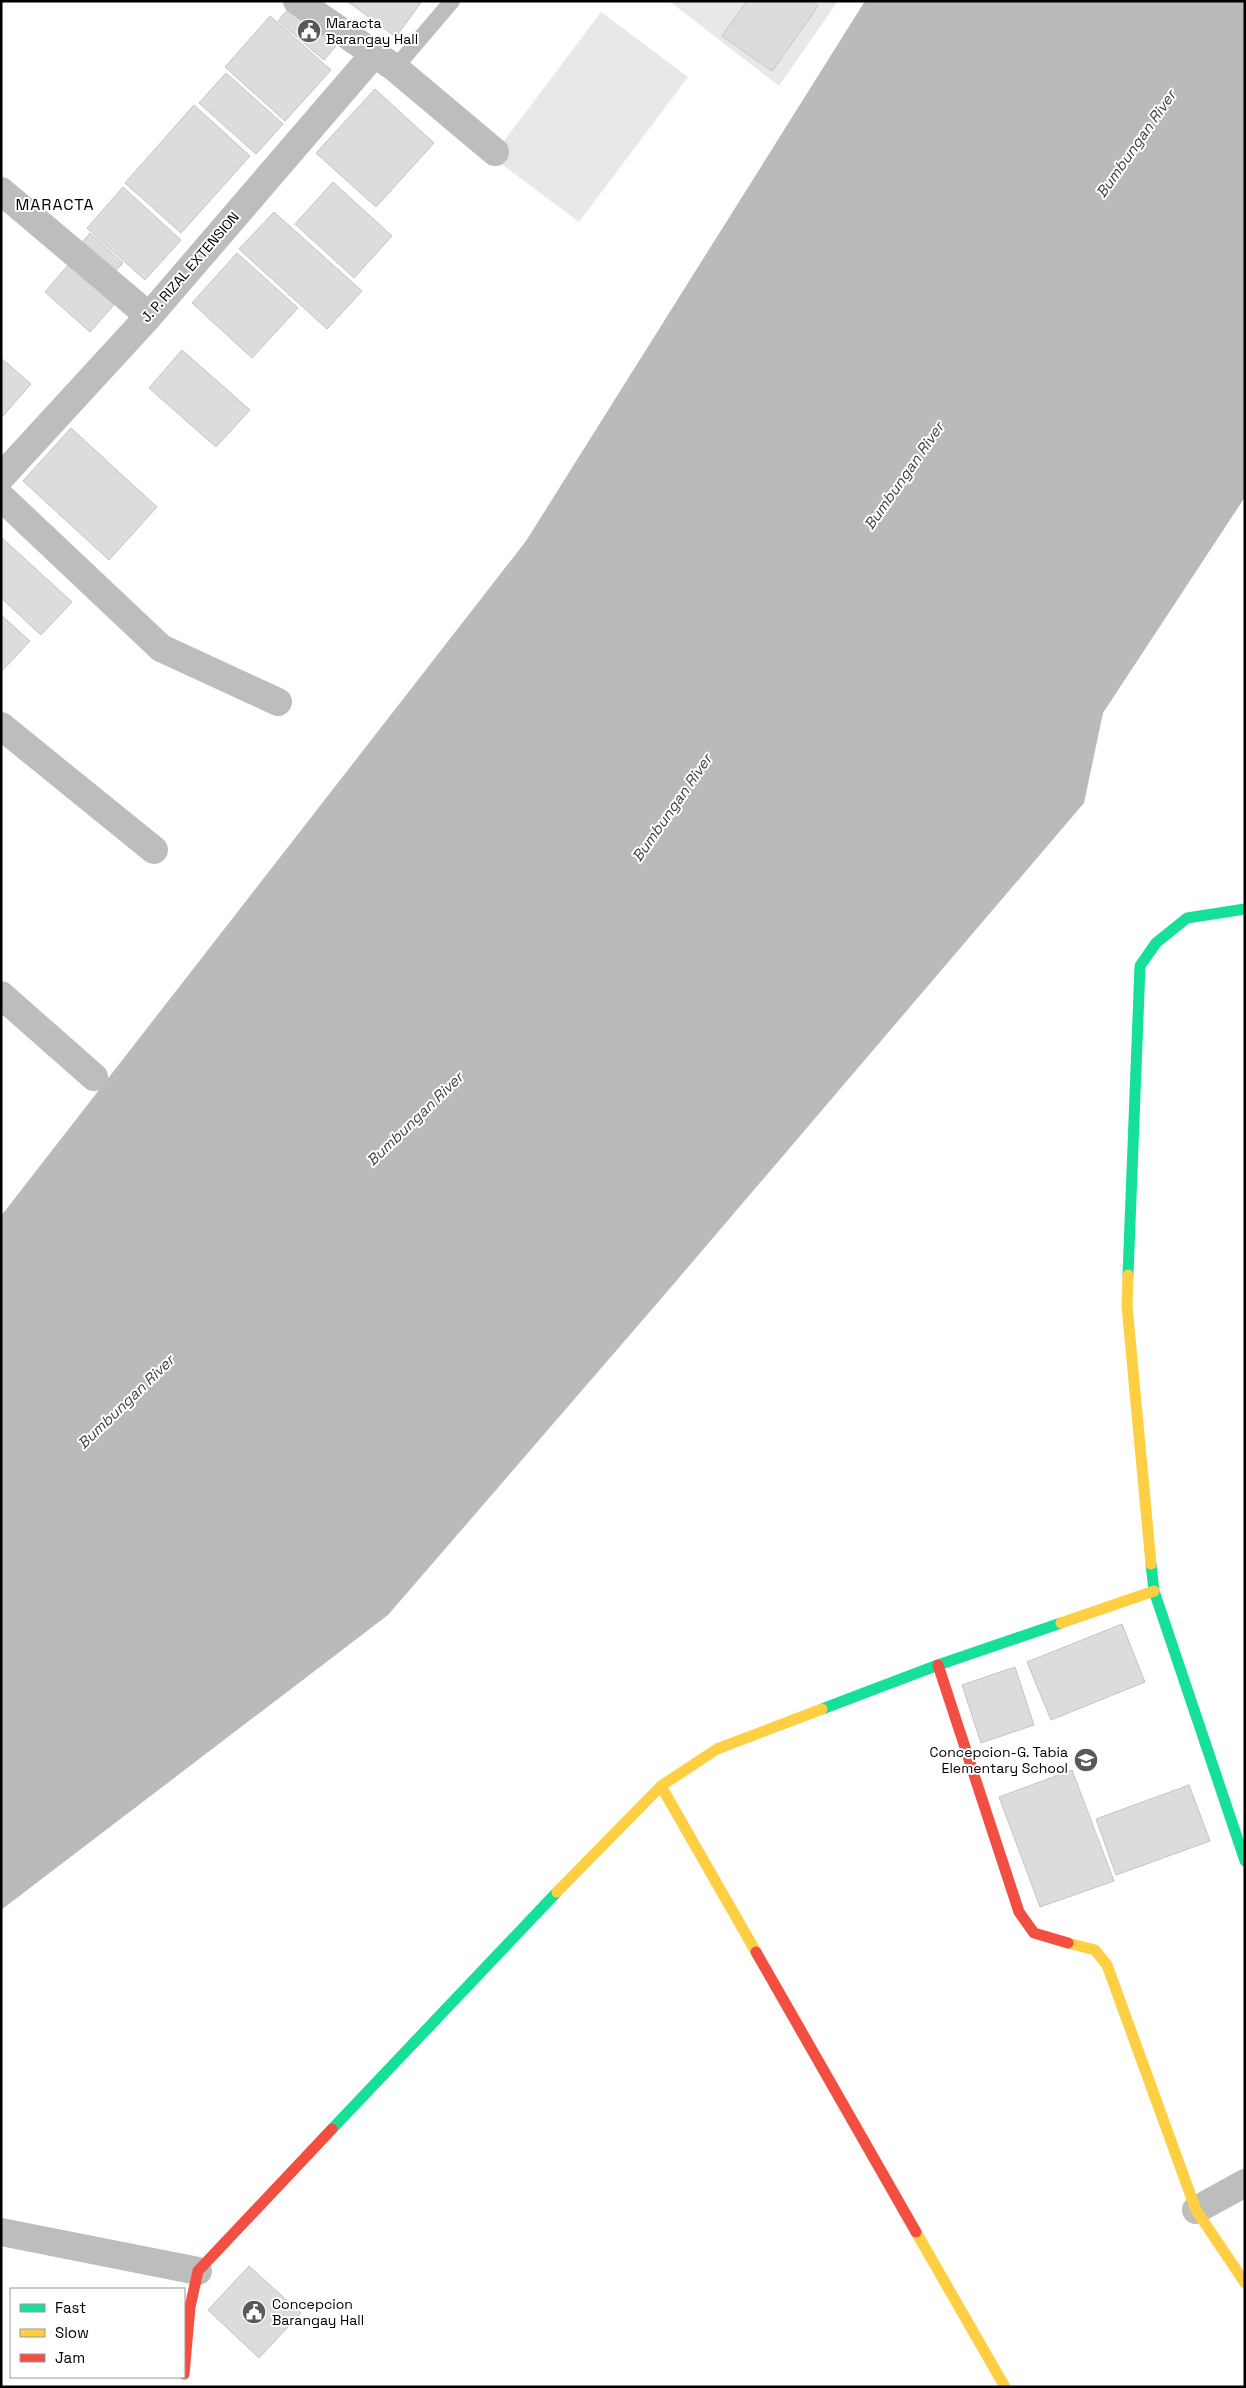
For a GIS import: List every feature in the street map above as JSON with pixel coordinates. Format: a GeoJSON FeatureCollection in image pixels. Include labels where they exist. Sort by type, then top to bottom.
{"type":"FeatureCollection","features":[{"type":"Feature","properties":{"kind":"street"},"geometry":{"type":"LineString","coordinates":[[297,1],[385,61],[495,152]]}},
{"type":"Feature","properties":{"kind":"street","name":"J. P. RIZAL EXTENSION"},"geometry":{"type":"LineString","coordinates":[[1,477],[385,61]]}},
{"type":"Feature","properties":{"kind":"street"},"geometry":{"type":"LineString","coordinates":[[1,191],[149,316]]}},
{"type":"Feature","properties":{"kind":"street"},"geometry":{"type":"LineString","coordinates":[[1,497],[161,648],[278,702]]}},
{"type":"Feature","properties":{"kind":"street"},"geometry":{"type":"LineString","coordinates":[[1,726],[154,850]]}},
{"type":"Feature","properties":{"kind":"street"},"geometry":{"type":"LineString","coordinates":[[1245,909],[1187,918],[1156,943],[1140,966],[1127,1306],[1154,1592],[1245,1861]]}},
{"type":"Feature","properties":{"kind":"street"},"geometry":{"type":"LineString","coordinates":[[1,995],[94,1077]]}},
{"type":"Feature","properties":{"kind":"street"},"geometry":{"type":"LineString","coordinates":[[185,2364],[190,2307],[198,2270],[545,1904],[661,1786],[717,1749],[938,1664],[1154,1592]]}},
{"type":"Feature","properties":{"kind":"street"},"geometry":{"type":"LineString","coordinates":[[938,1664],[1019,1912],[1034,1933],[1095,1950],[1107,1965],[1196,2210],[1245,2283]]}},
{"type":"Feature","properties":{"kind":"street"},"geometry":{"type":"LineString","coordinates":[[661,1786],[1005,2387]]}},
{"type":"Feature","properties":{"kind":"street"},"geometry":{"type":"LineString","coordinates":[[1196,2210],[1245,2183]]}},
{"type":"Feature","properties":{"kind":"street"},"geometry":{"type":"LineString","coordinates":[[1,2232],[198,2270]]}},
{"type":"Feature","properties":{"kind":"lane"},"geometry":{"type":"LineString","coordinates":[[385,61],[452,1]]}},
{"type":"Feature","properties":{"kind":"shaded area"},"geometry":{"type":"Polygon","coordinates":[[[669,1],[838,1],[779,86],[669,1]]]}},
{"type":"Feature","properties":{"kind":"shaded area"},"geometry":{"type":"Polygon","coordinates":[[[601,12],[688,77],[579,222],[492,157],[601,12]]]}},
{"type":"Feature","properties":{"kind":"water","name":"Bumbungan River"},"geometry":{"type":"Polygon","coordinates":[[[865,1],[1245,1],[1245,497],[1103,713],[1084,803],[666,1293],[388,1615],[1,1910],[1,1216],[526,541],[865,1]]]}},
{"type":"Feature","properties":{"kind":"building"},"geometry":{"type":"Polygon","coordinates":[[[347,1],[422,1],[396,37],[347,1]]]}},
{"type":"Feature","properties":{"kind":"building"},"geometry":{"type":"Polygon","coordinates":[[[747,1],[812,1],[818,6],[772,71],[722,36],[747,1]]]}},
{"type":"Feature","properties":{"kind":"building","name":"Maracta Barangay Hall"},"geometry":{"type":"Polygon","coordinates":[[[294,2],[340,41],[324,60],[278,21],[294,2]]]}},
{"type":"Feature","properties":{"kind":"building"},"geometry":{"type":"Polygon","coordinates":[[[270,16],[331,70],[285,121],[225,67],[270,16]]]}},
{"type":"Feature","properties":{"kind":"building"},"geometry":{"type":"Polygon","coordinates":[[[226,73],[283,124],[256,154],[199,103],[226,73]]]}},
{"type":"Feature","properties":{"kind":"building"},"geometry":{"type":"Polygon","coordinates":[[[375,89],[434,143],[376,207],[316,153],[375,89]]]}},
{"type":"Feature","properties":{"kind":"building"},"geometry":{"type":"Polygon","coordinates":[[[194,105],[250,156],[181,233],[125,183],[194,105]]]}},
{"type":"Feature","properties":{"kind":"building"},"geometry":{"type":"Polygon","coordinates":[[[333,182],[392,236],[354,278],[295,224],[333,182]]]}},
{"type":"Feature","properties":{"kind":"building"},"geometry":{"type":"Polygon","coordinates":[[[123,187],[181,240],[145,280],[87,228],[123,187]]]}},
{"type":"Feature","properties":{"kind":"building"},"geometry":{"type":"Polygon","coordinates":[[[274,212],[362,291],[327,329],[239,249],[274,212]]]}},
{"type":"Feature","properties":{"kind":"building"},"geometry":{"type":"Polygon","coordinates":[[[90,233],[123,263],[107,280],[75,251],[90,233]]]}},
{"type":"Feature","properties":{"kind":"building"},"geometry":{"type":"Polygon","coordinates":[[[237,253],[298,308],[252,358],[192,303],[237,253]]]}},
{"type":"Feature","properties":{"kind":"building"},"geometry":{"type":"Polygon","coordinates":[[[75,257],[121,297],[90,332],[45,292],[75,257]]]}},
{"type":"Feature","properties":{"kind":"building"},"geometry":{"type":"Polygon","coordinates":[[[182,350],[250,410],[216,447],[149,388],[182,350]]]}},
{"type":"Feature","properties":{"kind":"building"},"geometry":{"type":"Polygon","coordinates":[[[1,358],[31,384],[1,418],[1,358]]]}},
{"type":"Feature","properties":{"kind":"building"},"geometry":{"type":"Polygon","coordinates":[[[71,428],[157,507],[109,560],[23,481],[71,428]]]}},
{"type":"Feature","properties":{"kind":"building"},"geometry":{"type":"Polygon","coordinates":[[[1,537],[72,602],[41,635],[1,598],[1,537]]]}},
{"type":"Feature","properties":{"kind":"building"},"geometry":{"type":"Polygon","coordinates":[[[1,615],[30,641],[1,672],[1,615]]]}},
{"type":"Feature","properties":{"kind":"building"},"geometry":{"type":"Polygon","coordinates":[[[1122,1624],[1145,1682],[1051,1720],[1027,1662],[1122,1624]]]}},
{"type":"Feature","properties":{"kind":"building"},"geometry":{"type":"Polygon","coordinates":[[[1015,1667],[1034,1725],[981,1743],[962,1685],[1015,1667]]]}},
{"type":"Feature","properties":{"kind":"building"},"geometry":{"type":"Polygon","coordinates":[[[1072,1770],[1114,1881],[1040,1907],[999,1797],[1072,1770]]]}},
{"type":"Feature","properties":{"kind":"building"},"geometry":{"type":"Polygon","coordinates":[[[1189,1785],[1210,1841],[1116,1875],[1096,1819],[1189,1785]]]}},
{"type":"Feature","properties":{"kind":"building","name":"Concepcion Barangay Hall"},"geometry":{"type":"Polygon","coordinates":[[[249,2266],[301,2313],[259,2358],[208,2310],[249,2266]]]}},
{"type":"Feature","properties":{"kind":"traffic: fast"},"geometry":{"type":"LineString","coordinates":[[1128,1275],[1140,966],[1156,943],[1187,918],[1245,909]]}},
{"type":"Feature","properties":{"kind":"traffic: fast"},"geometry":{"type":"LineString","coordinates":[[1151,1564],[1154,1591],[1245,1861]]}},
{"type":"Feature","properties":{"kind":"traffic: fast"},"geometry":{"type":"LineString","coordinates":[[822,1709],[938,1665],[1061,1623]]}},
{"type":"Feature","properties":{"kind":"traffic: fast"},"geometry":{"type":"LineString","coordinates":[[332,2129],[557,1892]]}},
{"type":"Feature","properties":{"kind":"traffic: slow"},"geometry":{"type":"LineString","coordinates":[[1128,1275],[1127,1306],[1151,1564]]}},
{"type":"Feature","properties":{"kind":"traffic: slow"},"geometry":{"type":"LineString","coordinates":[[1061,1623],[1154,1591]]}},
{"type":"Feature","properties":{"kind":"traffic: slow"},"geometry":{"type":"LineString","coordinates":[[557,1892],[661,1786],[717,1749],[822,1709]]}},
{"type":"Feature","properties":{"kind":"traffic: slow"},"geometry":{"type":"LineString","coordinates":[[661,1786],[756,1952]]}},
{"type":"Feature","properties":{"kind":"traffic: slow"},"geometry":{"type":"LineString","coordinates":[[1068,1943],[1095,1950],[1107,1965],[1196,2210],[1245,2283]]}},
{"type":"Feature","properties":{"kind":"traffic: slow"},"geometry":{"type":"LineString","coordinates":[[916,2232],[1005,2387]]}},
{"type":"Feature","properties":{"kind":"traffic: jam"},"geometry":{"type":"LineString","coordinates":[[938,1665],[1019,1912],[1034,1933],[1068,1943]]}},
{"type":"Feature","properties":{"kind":"traffic: jam"},"geometry":{"type":"LineString","coordinates":[[756,1952],[916,2232]]}},
{"type":"Feature","properties":{"kind":"traffic: jam"},"geometry":{"type":"LineString","coordinates":[[185,2363],[190,2307],[198,2271],[332,2129]]}},
{"type":"Feature","properties":{"kind":"place","name":"Maracta Barangay Hall"},"geometry":{"type":"Point","coordinates":[309,31]}},
{"type":"Feature","properties":{"kind":"place","name":"Concepcion-G. Tabia Elementary School"},"geometry":{"type":"Point","coordinates":[1086,1760]}},
{"type":"Feature","properties":{"kind":"place","name":"Concepcion Barangay Hall"},"geometry":{"type":"Point","coordinates":[254,2312]}},
{"type":"Feature","properties":{"kind":"district","name":"MARACTA"},"geometry":{"type":"Point","coordinates":[55,204]}}]}
